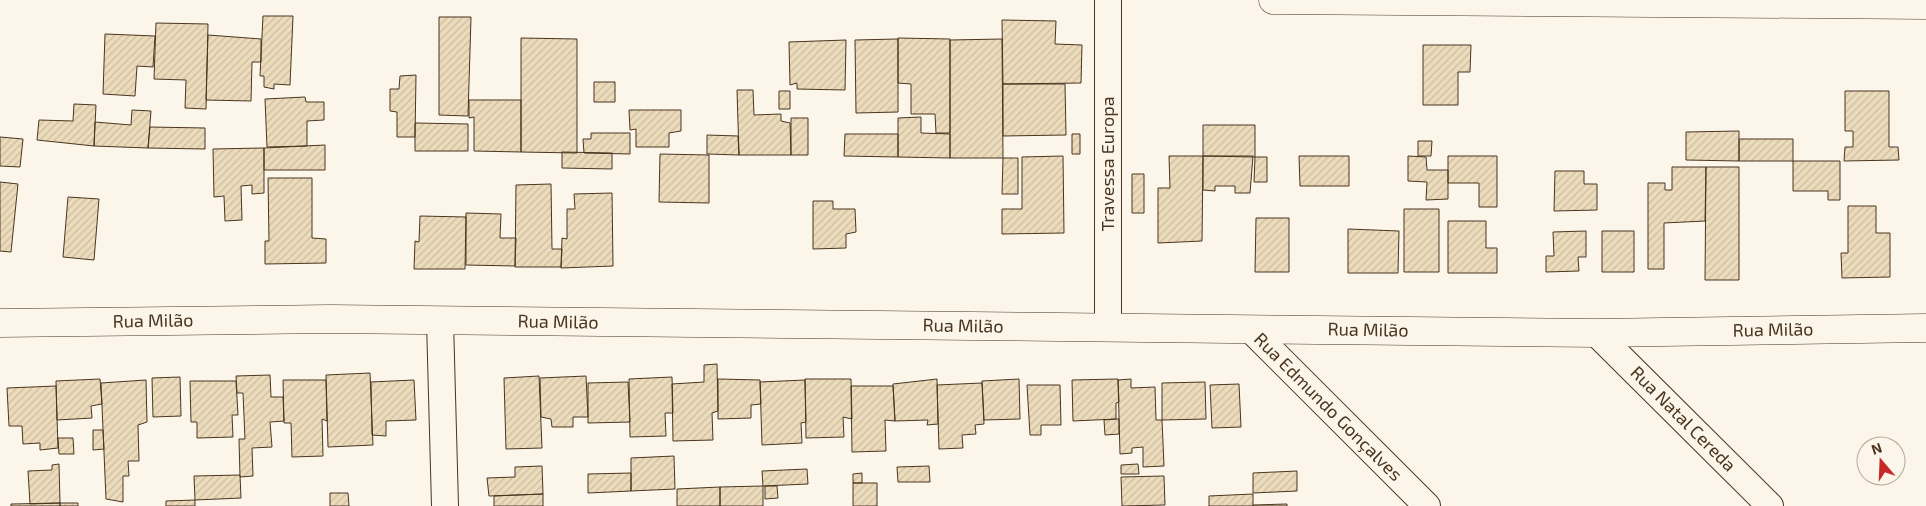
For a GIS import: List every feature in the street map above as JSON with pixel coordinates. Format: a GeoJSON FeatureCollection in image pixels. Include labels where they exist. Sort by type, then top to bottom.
{"type":"FeatureCollection","features":[{"type":"Feature","properties":{"kind":"street","name":"Travessa Europa"},"geometry":{"type":"LineString","coordinates":[[1108,0],[1108,328]]}},
{"type":"Feature","properties":{"kind":"street"},"geometry":{"type":"LineString","coordinates":[[1273,0],[1872,3],[1926,5]]}},
{"type":"Feature","properties":{"kind":"street","name":"Rua Milão"},"geometry":{"type":"LineString","coordinates":[[0,323],[330,319],[1596,332],[1926,328]]}},
{"type":"Feature","properties":{"kind":"street"},"geometry":{"type":"LineString","coordinates":[[440,321],[445,506]]}},
{"type":"Feature","properties":{"kind":"street","name":"Rua Edmundo Gonçalves"},"geometry":{"type":"LineString","coordinates":[[1250,329],[1427,506]]}},
{"type":"Feature","properties":{"kind":"street","name":"Rua Natal Cereda"},"geometry":{"type":"LineString","coordinates":[[1596,332],[1770,506]]}},
{"type":"Feature","properties":{"kind":"building"},"geometry":{"type":"Polygon","coordinates":[[[263,16],[293,16],[290,85],[274,84],[274,89],[264,87],[264,76],[260,76],[263,16]]]}},
{"type":"Feature","properties":{"kind":"building"},"geometry":{"type":"Polygon","coordinates":[[[439,17],[471,17],[468,116],[439,115],[439,17]]]}},
{"type":"Feature","properties":{"kind":"building"},"geometry":{"type":"Polygon","coordinates":[[[1002,20],[1056,21],[1055,44],[1082,45],[1081,83],[1003,84],[1002,20]]]}},
{"type":"Feature","properties":{"kind":"building"},"geometry":{"type":"Polygon","coordinates":[[[156,23],[208,24],[206,109],[185,108],[186,80],[154,79],[156,23]]]}},
{"type":"Feature","properties":{"kind":"building"},"geometry":{"type":"Polygon","coordinates":[[[105,34],[155,36],[153,67],[137,66],[135,96],[103,94],[105,34]]]}},
{"type":"Feature","properties":{"kind":"building"},"geometry":{"type":"Polygon","coordinates":[[[208,35],[261,39],[261,62],[252,62],[251,101],[206,100],[208,35]]]}},
{"type":"Feature","properties":{"kind":"building"},"geometry":{"type":"Polygon","coordinates":[[[521,38],[577,39],[577,153],[521,152],[521,38]]]}},
{"type":"Feature","properties":{"kind":"building"},"geometry":{"type":"Polygon","coordinates":[[[898,38],[950,39],[950,133],[936,133],[935,114],[911,114],[911,84],[898,83],[898,38]]]}},
{"type":"Feature","properties":{"kind":"building"},"geometry":{"type":"Polygon","coordinates":[[[898,39],[898,112],[856,113],[855,40],[898,39]]]}},
{"type":"Feature","properties":{"kind":"building"},"geometry":{"type":"Polygon","coordinates":[[[1002,39],[1003,158],[950,158],[950,40],[1002,39]]]}},
{"type":"Feature","properties":{"kind":"building"},"geometry":{"type":"Polygon","coordinates":[[[846,40],[845,90],[797,89],[797,83],[790,85],[789,42],[846,40]]]}},
{"type":"Feature","properties":{"kind":"building"},"geometry":{"type":"Polygon","coordinates":[[[1423,45],[1471,45],[1470,72],[1458,72],[1458,105],[1423,105],[1423,45]]]}},
{"type":"Feature","properties":{"kind":"building"},"geometry":{"type":"Polygon","coordinates":[[[416,75],[415,137],[397,137],[397,112],[390,111],[390,89],[399,89],[400,76],[416,75]]]}},
{"type":"Feature","properties":{"kind":"building"},"geometry":{"type":"Polygon","coordinates":[[[594,82],[615,82],[615,102],[594,102],[594,82]]]}},
{"type":"Feature","properties":{"kind":"building"},"geometry":{"type":"Polygon","coordinates":[[[1003,84],[1065,84],[1066,135],[1003,136],[1003,84]]]}},
{"type":"Feature","properties":{"kind":"building"},"geometry":{"type":"Polygon","coordinates":[[[737,90],[753,90],[754,115],[781,114],[781,121],[790,123],[791,155],[739,155],[737,90]]]}},
{"type":"Feature","properties":{"kind":"building"},"geometry":{"type":"Polygon","coordinates":[[[779,91],[790,91],[790,109],[779,109],[779,91]]]}},
{"type":"Feature","properties":{"kind":"building"},"geometry":{"type":"Polygon","coordinates":[[[1845,91],[1889,91],[1889,147],[1898,147],[1899,160],[1844,161],[1845,147],[1853,147],[1853,131],[1845,131],[1845,91]]]}},
{"type":"Feature","properties":{"kind":"building"},"geometry":{"type":"Polygon","coordinates":[[[305,97],[306,102],[324,102],[324,120],[307,121],[307,146],[267,147],[265,99],[305,97]]]}},
{"type":"Feature","properties":{"kind":"building"},"geometry":{"type":"Polygon","coordinates":[[[469,100],[521,100],[521,152],[474,151],[474,117],[469,118],[469,100]]]}},
{"type":"Feature","properties":{"kind":"building"},"geometry":{"type":"Polygon","coordinates":[[[74,104],[96,105],[94,146],[37,140],[39,120],[73,121],[74,104]]]}},
{"type":"Feature","properties":{"kind":"building"},"geometry":{"type":"Polygon","coordinates":[[[132,110],[151,111],[148,148],[94,146],[95,122],[131,125],[132,110]]]}},
{"type":"Feature","properties":{"kind":"building"},"geometry":{"type":"Polygon","coordinates":[[[629,110],[681,110],[681,131],[669,133],[669,147],[636,147],[636,129],[630,130],[629,110]]]}},
{"type":"Feature","properties":{"kind":"building"},"geometry":{"type":"Polygon","coordinates":[[[921,117],[921,133],[950,134],[950,158],[898,157],[898,118],[921,117]]]}},
{"type":"Feature","properties":{"kind":"building"},"geometry":{"type":"Polygon","coordinates":[[[791,118],[808,118],[808,155],[791,155],[791,118]]]}},
{"type":"Feature","properties":{"kind":"building"},"geometry":{"type":"Polygon","coordinates":[[[415,123],[468,124],[468,151],[415,151],[415,123]]]}},
{"type":"Feature","properties":{"kind":"building"},"geometry":{"type":"Polygon","coordinates":[[[1203,125],[1255,125],[1255,157],[1203,156],[1203,125]]]}},
{"type":"Feature","properties":{"kind":"building"},"geometry":{"type":"Polygon","coordinates":[[[150,127],[205,128],[205,149],[148,148],[150,127]]]}},
{"type":"Feature","properties":{"kind":"building"},"geometry":{"type":"Polygon","coordinates":[[[1739,131],[1739,161],[1686,160],[1686,132],[1739,131]]]}},
{"type":"Feature","properties":{"kind":"building"},"geometry":{"type":"Polygon","coordinates":[[[591,133],[630,133],[630,154],[584,153],[583,139],[591,139],[591,133]]]}},
{"type":"Feature","properties":{"kind":"building"},"geometry":{"type":"Polygon","coordinates":[[[845,134],[898,134],[898,157],[844,156],[845,134]]]}},
{"type":"Feature","properties":{"kind":"building"},"geometry":{"type":"Polygon","coordinates":[[[1072,134],[1080,134],[1080,154],[1072,154],[1072,134]]]}},
{"type":"Feature","properties":{"kind":"building"},"geometry":{"type":"Polygon","coordinates":[[[707,135],[738,136],[739,155],[707,154],[707,135]]]}},
{"type":"Feature","properties":{"kind":"building"},"geometry":{"type":"Polygon","coordinates":[[[0,137],[23,139],[20,167],[0,166],[0,137]]]}},
{"type":"Feature","properties":{"kind":"building"},"geometry":{"type":"Polygon","coordinates":[[[1739,139],[1793,139],[1793,161],[1739,161],[1739,139]]]}},
{"type":"Feature","properties":{"kind":"building"},"geometry":{"type":"Polygon","coordinates":[[[1418,141],[1432,141],[1431,156],[1418,156],[1418,141]]]}},
{"type":"Feature","properties":{"kind":"building"},"geometry":{"type":"Polygon","coordinates":[[[325,145],[325,170],[264,170],[264,148],[325,145]]]}},
{"type":"Feature","properties":{"kind":"building"},"geometry":{"type":"Polygon","coordinates":[[[264,148],[264,193],[252,194],[252,185],[241,186],[242,220],[225,221],[224,196],[214,197],[213,149],[264,148]]]}},
{"type":"Feature","properties":{"kind":"building"},"geometry":{"type":"Polygon","coordinates":[[[562,152],[612,153],[612,169],[562,168],[562,152]]]}},
{"type":"Feature","properties":{"kind":"building"},"geometry":{"type":"Polygon","coordinates":[[[660,154],[709,155],[709,203],[659,202],[660,154]]]}},
{"type":"Feature","properties":{"kind":"building"},"geometry":{"type":"Polygon","coordinates":[[[1063,156],[1064,233],[1002,234],[1002,209],[1022,209],[1022,157],[1063,156]]]}},
{"type":"Feature","properties":{"kind":"building"},"geometry":{"type":"Polygon","coordinates":[[[1169,156],[1203,156],[1202,241],[1158,243],[1158,188],[1170,188],[1169,156]]]}},
{"type":"Feature","properties":{"kind":"building"},"geometry":{"type":"Polygon","coordinates":[[[1203,156],[1253,156],[1250,193],[1235,193],[1235,186],[1215,186],[1215,191],[1203,190],[1203,156]]]}},
{"type":"Feature","properties":{"kind":"building"},"geometry":{"type":"Polygon","coordinates":[[[1299,156],[1349,156],[1349,186],[1300,186],[1299,156]]]}},
{"type":"Feature","properties":{"kind":"building"},"geometry":{"type":"Polygon","coordinates":[[[1408,156],[1426,157],[1427,170],[1448,170],[1448,199],[1426,200],[1427,182],[1408,181],[1408,156]]]}},
{"type":"Feature","properties":{"kind":"building"},"geometry":{"type":"Polygon","coordinates":[[[1448,156],[1497,156],[1497,207],[1479,207],[1479,183],[1448,183],[1448,156]]]}},
{"type":"Feature","properties":{"kind":"building"},"geometry":{"type":"Polygon","coordinates":[[[1255,157],[1267,157],[1267,182],[1254,182],[1255,157]]]}},
{"type":"Feature","properties":{"kind":"building"},"geometry":{"type":"Polygon","coordinates":[[[1003,158],[1018,158],[1018,194],[1002,194],[1003,158]]]}},
{"type":"Feature","properties":{"kind":"building"},"geometry":{"type":"Polygon","coordinates":[[[1793,161],[1840,161],[1840,200],[1828,200],[1828,191],[1793,191],[1793,161]]]}},
{"type":"Feature","properties":{"kind":"building"},"geometry":{"type":"Polygon","coordinates":[[[1672,167],[1706,167],[1705,221],[1664,223],[1664,269],[1648,269],[1648,183],[1665,183],[1665,190],[1672,190],[1672,167]]]}},
{"type":"Feature","properties":{"kind":"building"},"geometry":{"type":"Polygon","coordinates":[[[1706,167],[1739,167],[1739,280],[1705,280],[1706,167]]]}},
{"type":"Feature","properties":{"kind":"building"},"geometry":{"type":"Polygon","coordinates":[[[1555,171],[1584,171],[1584,184],[1597,184],[1597,210],[1554,211],[1555,171]]]}},
{"type":"Feature","properties":{"kind":"building"},"geometry":{"type":"Polygon","coordinates":[[[1132,174],[1144,174],[1144,213],[1132,213],[1132,174]]]}},
{"type":"Feature","properties":{"kind":"building"},"geometry":{"type":"Polygon","coordinates":[[[268,178],[312,178],[312,238],[326,239],[326,263],[265,264],[265,241],[269,241],[268,178]]]}},
{"type":"Feature","properties":{"kind":"building"},"geometry":{"type":"Polygon","coordinates":[[[0,182],[18,184],[11,252],[0,251],[0,182]]]}},
{"type":"Feature","properties":{"kind":"building"},"geometry":{"type":"Polygon","coordinates":[[[551,184],[552,249],[562,249],[561,267],[515,267],[516,185],[551,184]]]}},
{"type":"Feature","properties":{"kind":"building"},"geometry":{"type":"Polygon","coordinates":[[[612,193],[613,266],[561,268],[562,238],[567,239],[567,209],[575,209],[574,194],[612,193]]]}},
{"type":"Feature","properties":{"kind":"building"},"geometry":{"type":"Polygon","coordinates":[[[68,197],[99,199],[94,260],[63,257],[68,197]]]}},
{"type":"Feature","properties":{"kind":"building"},"geometry":{"type":"Polygon","coordinates":[[[813,201],[833,201],[833,209],[855,209],[856,232],[846,234],[846,248],[813,249],[813,201]]]}},
{"type":"Feature","properties":{"kind":"building"},"geometry":{"type":"Polygon","coordinates":[[[1848,206],[1876,206],[1876,233],[1890,233],[1890,277],[1842,278],[1841,253],[1848,253],[1848,206]]]}},
{"type":"Feature","properties":{"kind":"building"},"geometry":{"type":"Polygon","coordinates":[[[1404,209],[1439,209],[1439,272],[1404,272],[1404,209]]]}},
{"type":"Feature","properties":{"kind":"building"},"geometry":{"type":"Polygon","coordinates":[[[466,213],[501,214],[500,238],[516,238],[515,266],[466,265],[466,213]]]}},
{"type":"Feature","properties":{"kind":"building"},"geometry":{"type":"Polygon","coordinates":[[[420,216],[466,217],[465,269],[414,269],[415,241],[419,242],[420,216]]]}},
{"type":"Feature","properties":{"kind":"building"},"geometry":{"type":"Polygon","coordinates":[[[1256,218],[1289,218],[1289,272],[1255,272],[1256,218]]]}},
{"type":"Feature","properties":{"kind":"building"},"geometry":{"type":"Polygon","coordinates":[[[1448,221],[1486,221],[1486,248],[1497,248],[1497,273],[1448,273],[1448,221]]]}},
{"type":"Feature","properties":{"kind":"building"},"geometry":{"type":"Polygon","coordinates":[[[1348,229],[1399,231],[1398,273],[1348,273],[1348,229]]]}},
{"type":"Feature","properties":{"kind":"building"},"geometry":{"type":"Polygon","coordinates":[[[1586,231],[1586,257],[1578,257],[1579,271],[1546,272],[1546,256],[1554,256],[1553,232],[1586,231]]]}},
{"type":"Feature","properties":{"kind":"building"},"geometry":{"type":"Polygon","coordinates":[[[1602,231],[1634,231],[1634,272],[1602,272],[1602,231]]]}},
{"type":"Feature","properties":{"kind":"building"},"geometry":{"type":"Polygon","coordinates":[[[717,364],[718,411],[712,413],[713,440],[673,441],[672,384],[704,382],[704,365],[717,364]]]}},
{"type":"Feature","properties":{"kind":"building"},"geometry":{"type":"Polygon","coordinates":[[[370,373],[373,445],[328,447],[326,375],[370,373]]]}},
{"type":"Feature","properties":{"kind":"building"},"geometry":{"type":"Polygon","coordinates":[[[270,375],[271,397],[283,397],[284,421],[270,422],[272,447],[252,448],[253,476],[240,477],[239,439],[245,439],[243,393],[237,393],[236,376],[270,375]]]}},
{"type":"Feature","properties":{"kind":"building"},"geometry":{"type":"Polygon","coordinates":[[[539,376],[542,448],[506,449],[504,378],[539,376]]]}},
{"type":"Feature","properties":{"kind":"building"},"geometry":{"type":"Polygon","coordinates":[[[586,376],[588,417],[573,417],[573,427],[552,427],[551,419],[541,417],[540,378],[586,376]]]}},
{"type":"Feature","properties":{"kind":"building"},"geometry":{"type":"Polygon","coordinates":[[[180,377],[181,416],[153,417],[152,378],[180,377]]]}},
{"type":"Feature","properties":{"kind":"building"},"geometry":{"type":"Polygon","coordinates":[[[672,377],[673,413],[665,413],[666,436],[630,437],[629,379],[672,377]]]}},
{"type":"Feature","properties":{"kind":"building"},"geometry":{"type":"Polygon","coordinates":[[[100,379],[102,404],[91,406],[92,418],[57,420],[56,381],[100,379]]]}},
{"type":"Feature","properties":{"kind":"building"},"geometry":{"type":"Polygon","coordinates":[[[718,379],[760,380],[761,404],[751,405],[751,418],[718,419],[718,379]]]}},
{"type":"Feature","properties":{"kind":"building"},"geometry":{"type":"Polygon","coordinates":[[[805,379],[851,379],[852,419],[843,417],[844,437],[806,438],[805,379]]]}},
{"type":"Feature","properties":{"kind":"building"},"geometry":{"type":"Polygon","coordinates":[[[937,379],[938,424],[927,425],[928,420],[895,421],[893,384],[937,379]]]}},
{"type":"Feature","properties":{"kind":"building"},"geometry":{"type":"Polygon","coordinates":[[[1019,379],[1020,419],[984,420],[982,381],[1019,379]]]}},
{"type":"Feature","properties":{"kind":"building"},"geometry":{"type":"Polygon","coordinates":[[[1118,379],[1119,402],[1116,403],[1116,419],[1073,421],[1072,380],[1118,379]]]}},
{"type":"Feature","properties":{"kind":"building"},"geometry":{"type":"Polygon","coordinates":[[[1131,379],[1131,388],[1155,387],[1156,420],[1162,420],[1164,466],[1143,467],[1143,447],[1132,448],[1132,453],[1120,454],[1118,380],[1131,379]]]}},
{"type":"Feature","properties":{"kind":"building"},"geometry":{"type":"Polygon","coordinates":[[[146,380],[147,422],[138,425],[139,461],[128,461],[129,476],[123,476],[123,502],[106,499],[101,383],[146,380]]]}},
{"type":"Feature","properties":{"kind":"building"},"geometry":{"type":"Polygon","coordinates":[[[283,380],[326,380],[327,421],[322,419],[323,456],[292,457],[291,423],[284,423],[283,380]]]}},
{"type":"Feature","properties":{"kind":"building"},"geometry":{"type":"Polygon","coordinates":[[[414,380],[416,420],[386,421],[386,436],[372,435],[371,382],[414,380]]]}},
{"type":"Feature","properties":{"kind":"building"},"geometry":{"type":"Polygon","coordinates":[[[805,380],[806,422],[801,423],[802,443],[762,445],[760,382],[805,380]]]}},
{"type":"Feature","properties":{"kind":"building"},"geometry":{"type":"Polygon","coordinates":[[[190,381],[236,381],[238,415],[232,415],[233,437],[197,438],[197,422],[191,422],[190,381]]]}},
{"type":"Feature","properties":{"kind":"building"},"geometry":{"type":"Polygon","coordinates":[[[628,382],[630,422],[588,423],[588,383],[628,382]]]}},
{"type":"Feature","properties":{"kind":"building"},"geometry":{"type":"Polygon","coordinates":[[[1205,382],[1206,419],[1162,420],[1162,383],[1205,382]]]}},
{"type":"Feature","properties":{"kind":"building"},"geometry":{"type":"Polygon","coordinates":[[[982,383],[984,424],[975,425],[976,434],[962,435],[963,448],[939,449],[937,385],[982,383]]]}},
{"type":"Feature","properties":{"kind":"building"},"geometry":{"type":"Polygon","coordinates":[[[1239,384],[1241,427],[1212,428],[1210,385],[1239,384]]]}},
{"type":"Feature","properties":{"kind":"building"},"geometry":{"type":"Polygon","coordinates":[[[1027,385],[1060,385],[1061,425],[1041,425],[1041,435],[1030,435],[1027,385]]]}},
{"type":"Feature","properties":{"kind":"building"},"geometry":{"type":"Polygon","coordinates":[[[56,386],[58,448],[40,450],[40,443],[23,444],[22,426],[9,426],[7,388],[56,386]]]}},
{"type":"Feature","properties":{"kind":"building"},"geometry":{"type":"Polygon","coordinates":[[[851,386],[893,386],[895,421],[885,420],[886,451],[852,452],[851,386]]]}},
{"type":"Feature","properties":{"kind":"building"},"geometry":{"type":"Polygon","coordinates":[[[1119,419],[1119,434],[1105,435],[1104,420],[1119,419]]]}},
{"type":"Feature","properties":{"kind":"building"},"geometry":{"type":"Polygon","coordinates":[[[93,430],[103,430],[104,449],[93,450],[93,430]]]}},
{"type":"Feature","properties":{"kind":"building"},"geometry":{"type":"Polygon","coordinates":[[[58,438],[73,438],[74,454],[59,454],[58,438]]]}},
{"type":"Feature","properties":{"kind":"building"},"geometry":{"type":"Polygon","coordinates":[[[674,456],[675,489],[631,491],[631,458],[674,456]]]}},
{"type":"Feature","properties":{"kind":"building"},"geometry":{"type":"Polygon","coordinates":[[[59,464],[60,503],[30,504],[28,471],[52,470],[52,465],[59,464]]]}},
{"type":"Feature","properties":{"kind":"building"},"geometry":{"type":"Polygon","coordinates":[[[1138,464],[1139,474],[1121,474],[1121,465],[1138,464]]]}},
{"type":"Feature","properties":{"kind":"building"},"geometry":{"type":"Polygon","coordinates":[[[542,466],[543,494],[489,496],[487,478],[515,477],[515,467],[542,466]]]}},
{"type":"Feature","properties":{"kind":"building"},"geometry":{"type":"Polygon","coordinates":[[[929,466],[930,482],[898,482],[897,467],[929,466]]]}},
{"type":"Feature","properties":{"kind":"building"},"geometry":{"type":"Polygon","coordinates":[[[807,469],[808,484],[763,486],[762,471],[807,469]]]}},
{"type":"Feature","properties":{"kind":"building"},"geometry":{"type":"Polygon","coordinates":[[[1297,471],[1297,491],[1253,493],[1253,473],[1297,471]]]}},
{"type":"Feature","properties":{"kind":"building"},"geometry":{"type":"Polygon","coordinates":[[[631,473],[631,491],[588,493],[588,474],[631,473]]]}},
{"type":"Feature","properties":{"kind":"building"},"geometry":{"type":"Polygon","coordinates":[[[862,473],[862,483],[853,483],[853,474],[862,473]]]}},
{"type":"Feature","properties":{"kind":"building"},"geometry":{"type":"Polygon","coordinates":[[[240,475],[241,498],[195,500],[194,476],[240,475]]]}},
{"type":"Feature","properties":{"kind":"building"},"geometry":{"type":"Polygon","coordinates":[[[1164,476],[1165,505],[1122,506],[1121,477],[1164,476]]]}},
{"type":"Feature","properties":{"kind":"building"},"geometry":{"type":"Polygon","coordinates":[[[853,483],[877,483],[877,506],[853,506],[853,483]]]}},
{"type":"Feature","properties":{"kind":"building"},"geometry":{"type":"Polygon","coordinates":[[[763,486],[763,506],[720,506],[720,487],[763,486]]]}},
{"type":"Feature","properties":{"kind":"building"},"geometry":{"type":"Polygon","coordinates":[[[765,486],[777,486],[778,498],[765,499],[765,486]]]}},
{"type":"Feature","properties":{"kind":"building"},"geometry":{"type":"Polygon","coordinates":[[[720,487],[720,506],[677,506],[677,489],[720,487]]]}},
{"type":"Feature","properties":{"kind":"building"},"geometry":{"type":"Polygon","coordinates":[[[330,493],[348,493],[349,506],[330,506],[330,493]]]}},
{"type":"Feature","properties":{"kind":"building"},"geometry":{"type":"Polygon","coordinates":[[[543,494],[543,506],[494,506],[494,496],[543,494]]]}},
{"type":"Feature","properties":{"kind":"building"},"geometry":{"type":"Polygon","coordinates":[[[1253,494],[1253,506],[1209,506],[1209,496],[1253,494]]]}},
{"type":"Feature","properties":{"kind":"building"},"geometry":{"type":"Polygon","coordinates":[[[195,500],[195,506],[166,506],[166,501],[195,500]]]}},
{"type":"Feature","properties":{"kind":"building"},"geometry":{"type":"Polygon","coordinates":[[[60,503],[78,503],[78,506],[60,506],[60,503]]]}},
{"type":"Feature","properties":{"kind":"building"},"geometry":{"type":"Polygon","coordinates":[[[60,503],[60,506],[11,506],[11,504],[60,503]]]}},
{"type":"Feature","properties":{"kind":"building"},"geometry":{"type":"Polygon","coordinates":[[[1287,504],[1287,506],[1253,506],[1253,505],[1287,504]]]}}]}
